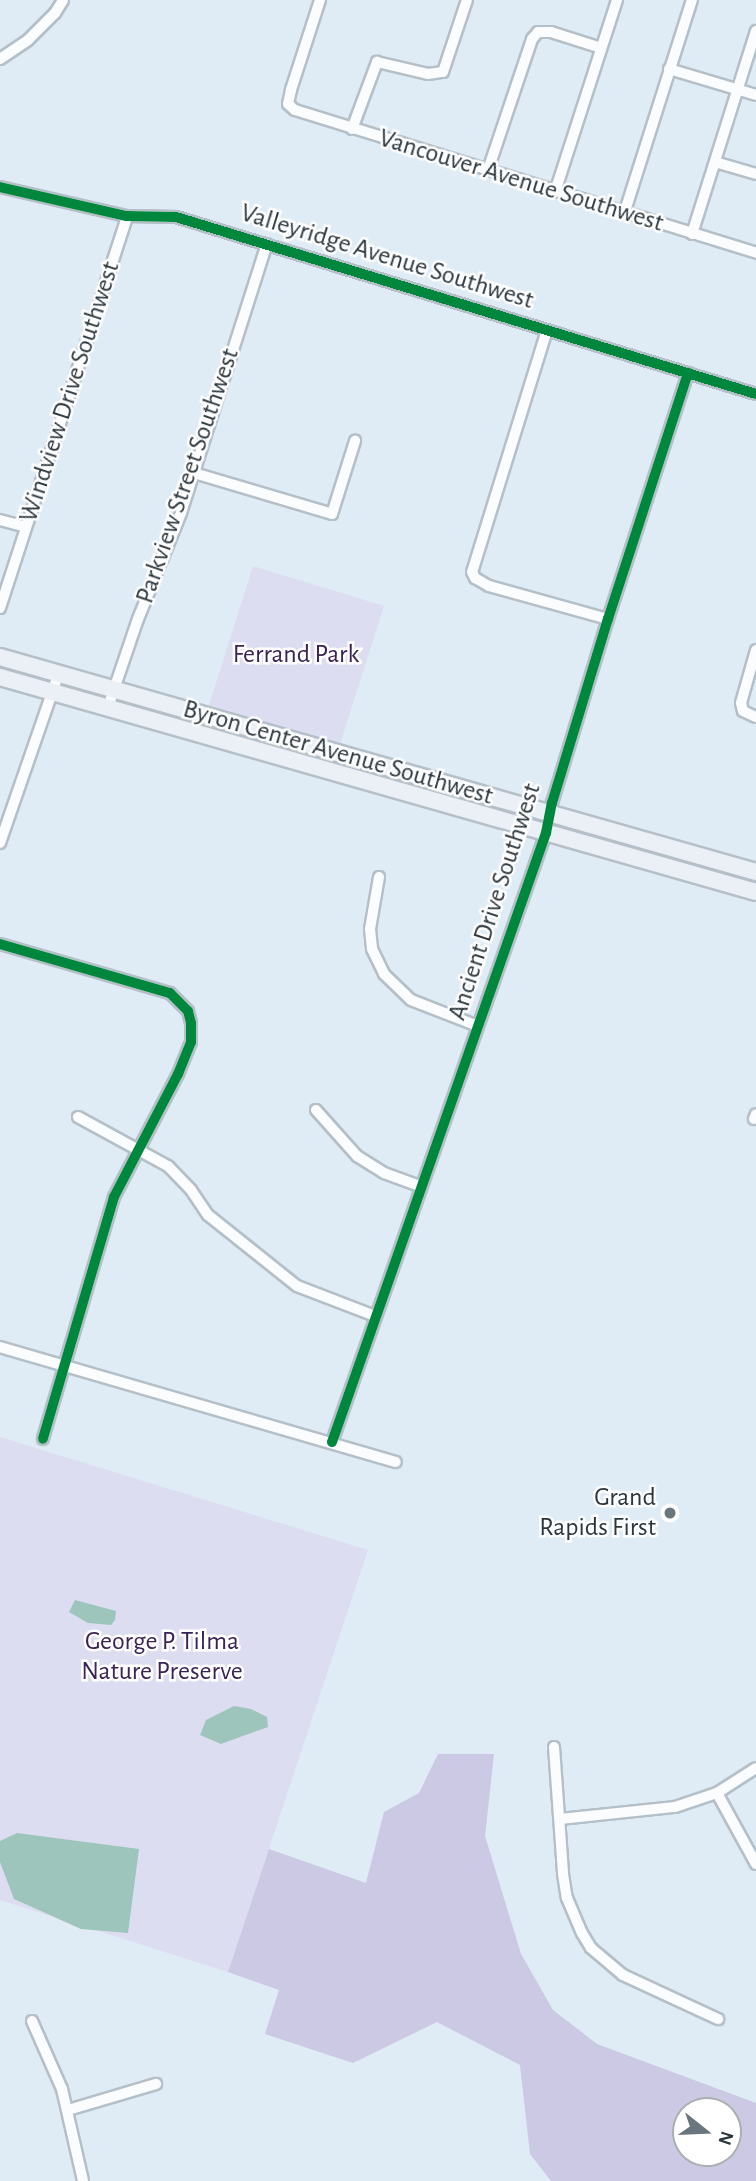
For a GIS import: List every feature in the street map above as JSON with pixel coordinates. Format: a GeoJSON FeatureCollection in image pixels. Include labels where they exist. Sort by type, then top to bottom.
{"type":"FeatureCollection","features":[{"type":"Feature","properties":{"kind":"main road","name":"Byron Center Avenue Southwest"},"geometry":{"type":"LineString","coordinates":[[0,657],[756,872]]}},
{"type":"Feature","properties":{"kind":"main road","name":"Byron Center Avenue Southwest"},"geometry":{"type":"LineString","coordinates":[[0,677],[756,892]]}},
{"type":"Feature","properties":{"kind":"street"},"geometry":{"type":"LineString","coordinates":[[0,60],[29,40],[55,13],[63,0]]}},
{"type":"Feature","properties":{"kind":"street","name":"Vancouver Avenue Southwest"},"geometry":{"type":"LineString","coordinates":[[320,0],[288,104],[295,110],[756,253]]}},
{"type":"Feature","properties":{"kind":"street"},"geometry":{"type":"LineString","coordinates":[[352,129],[377,62],[428,74],[443,72],[467,0]]}},
{"type":"Feature","properties":{"kind":"street"},"geometry":{"type":"LineString","coordinates":[[555,192],[617,0]]}},
{"type":"Feature","properties":{"kind":"street"},"geometry":{"type":"LineString","coordinates":[[625,211],[692,0]]}},
{"type":"Feature","properties":{"kind":"street"},"geometry":{"type":"LineString","coordinates":[[692,234],[756,31]]}},
{"type":"Feature","properties":{"kind":"street"},"geometry":{"type":"LineString","coordinates":[[488,170],[532,39],[538,32],[551,32],[601,48]]}},
{"type":"Feature","properties":{"kind":"street"},"geometry":{"type":"LineString","coordinates":[[669,69],[756,95]]}},
{"type":"Feature","properties":{"kind":"street"},"geometry":{"type":"LineString","coordinates":[[715,162],[756,174]]}},
{"type":"Feature","properties":{"kind":"street","name":"Valleyridge Avenue Southwest"},"geometry":{"type":"LineString","coordinates":[[0,187],[127,216],[176,217],[756,394]]}},
{"type":"Feature","properties":{"kind":"street","name":"Windview Drive Southwest"},"geometry":{"type":"LineString","coordinates":[[0,608],[127,216]]}},
{"type":"Feature","properties":{"kind":"street","name":"Parkview Street Southwest"},"geometry":{"type":"LineString","coordinates":[[108,707],[194,473],[267,244]]}},
{"type":"Feature","properties":{"kind":"street"},"geometry":{"type":"LineString","coordinates":[[547,330],[472,572],[475,578],[489,586],[608,619]]}},
{"type":"Feature","properties":{"kind":"street","name":"Ancient Drive Southwest"},"geometry":{"type":"LineString","coordinates":[[332,1442],[546,833],[608,619],[688,373]]}},
{"type":"Feature","properties":{"kind":"street"},"geometry":{"type":"LineString","coordinates":[[194,473],[332,514],[355,441]]}},
{"type":"Feature","properties":{"kind":"street"},"geometry":{"type":"LineString","coordinates":[[0,520],[26,527]]}},
{"type":"Feature","properties":{"kind":"street"},"geometry":{"type":"LineString","coordinates":[[756,650],[741,708],[756,717]]}},
{"type":"Feature","properties":{"kind":"street"},"geometry":{"type":"LineString","coordinates":[[0,843],[59,673]]}},
{"type":"Feature","properties":{"kind":"street"},"geometry":{"type":"LineString","coordinates":[[379,877],[370,909],[370,929],[372,948],[384,974],[411,1000],[478,1026]]}},
{"type":"Feature","properties":{"kind":"street"},"geometry":{"type":"LineString","coordinates":[[0,944],[170,993],[188,1011],[191,1042],[163,1105],[137,1148],[107,1219],[43,1439]]}},
{"type":"Feature","properties":{"kind":"street"},"geometry":{"type":"LineString","coordinates":[[316,1110],[357,1156],[384,1173],[420,1186]]}},
{"type":"Feature","properties":{"kind":"street"},"geometry":{"type":"LineString","coordinates":[[78,1117],[168,1166],[191,1190],[208,1215],[297,1286],[375,1316]]}},
{"type":"Feature","properties":{"kind":"street"},"geometry":{"type":"LineString","coordinates":[[0,1347],[396,1462]]}},
{"type":"Feature","properties":{"kind":"street"},"geometry":{"type":"LineString","coordinates":[[554,1747],[567,1898],[591,1948],[623,1975],[718,2019]]}},
{"type":"Feature","properties":{"kind":"street"},"geometry":{"type":"LineString","coordinates":[[560,1819],[652,1812],[717,1793],[756,1768]]}},
{"type":"Feature","properties":{"kind":"street"},"geometry":{"type":"LineString","coordinates":[[717,1793],[756,1864]]}},
{"type":"Feature","properties":{"kind":"street"},"geometry":{"type":"LineString","coordinates":[[32,2021],[53,2063],[68,2110],[83,2181]]}},
{"type":"Feature","properties":{"kind":"street"},"geometry":{"type":"LineString","coordinates":[[68,2110],[156,2084]]}},
{"type":"Feature","properties":{"kind":"green space","name":"Ferrand Park"},"geometry":{"type":"Polygon","coordinates":[[[253,566],[384,606],[340,744],[209,705],[253,566]]]}},
{"type":"Feature","properties":{"kind":"green space","name":"George P. Tilma Nature Preserve"},"geometry":{"type":"Polygon","coordinates":[[[0,1437],[368,1550],[228,1972],[0,1900],[0,1437]]]}},
{"type":"Feature","properties":{"kind":"shaded area"},"geometry":{"type":"Polygon","coordinates":[[[75,1600],[116,1611],[115,1620],[111,1625],[88,1623],[69,1612],[75,1600]]]}},
{"type":"Feature","properties":{"kind":"shaded area"},"geometry":{"type":"Polygon","coordinates":[[[234,1706],[251,1709],[267,1717],[268,1727],[221,1744],[200,1735],[206,1720],[234,1706]]]}},
{"type":"Feature","properties":{"kind":"shaded area"},"geometry":{"type":"Polygon","coordinates":[[[438,1754],[494,1754],[485,1836],[521,1954],[553,2010],[597,2044],[740,2097],[672,2097],[672,2167],[742,2167],[742,2098],[756,2103],[756,2181],[551,2181],[530,2154],[520,2065],[437,2022],[353,2063],[265,2034],[279,1990],[228,1972],[269,1849],[366,1883],[384,1812],[419,1793],[438,1754]]]}},
{"type":"Feature","properties":{"kind":"shaded area"},"geometry":{"type":"Polygon","coordinates":[[[17,1833],[139,1849],[128,1933],[81,1929],[14,1899],[0,1862],[0,1841],[17,1833]]]}},
{"type":"Feature","properties":{"kind":"cycle path"},"geometry":{"type":"LineString","coordinates":[[0,187],[127,216],[176,217],[756,394]]}},
{"type":"Feature","properties":{"kind":"cycle path"},"geometry":{"type":"LineString","coordinates":[[332,1442],[546,833],[552,803],[608,619],[688,373]]}},
{"type":"Feature","properties":{"kind":"cycle path"},"geometry":{"type":"LineString","coordinates":[[0,944],[170,993],[188,1011],[191,1023],[191,1042],[178,1074],[114,1197],[43,1439]]}},
{"type":"Feature","properties":{"kind":"place","name":"Grand Rapids First"},"geometry":{"type":"Point","coordinates":[670,1513]}}]}
